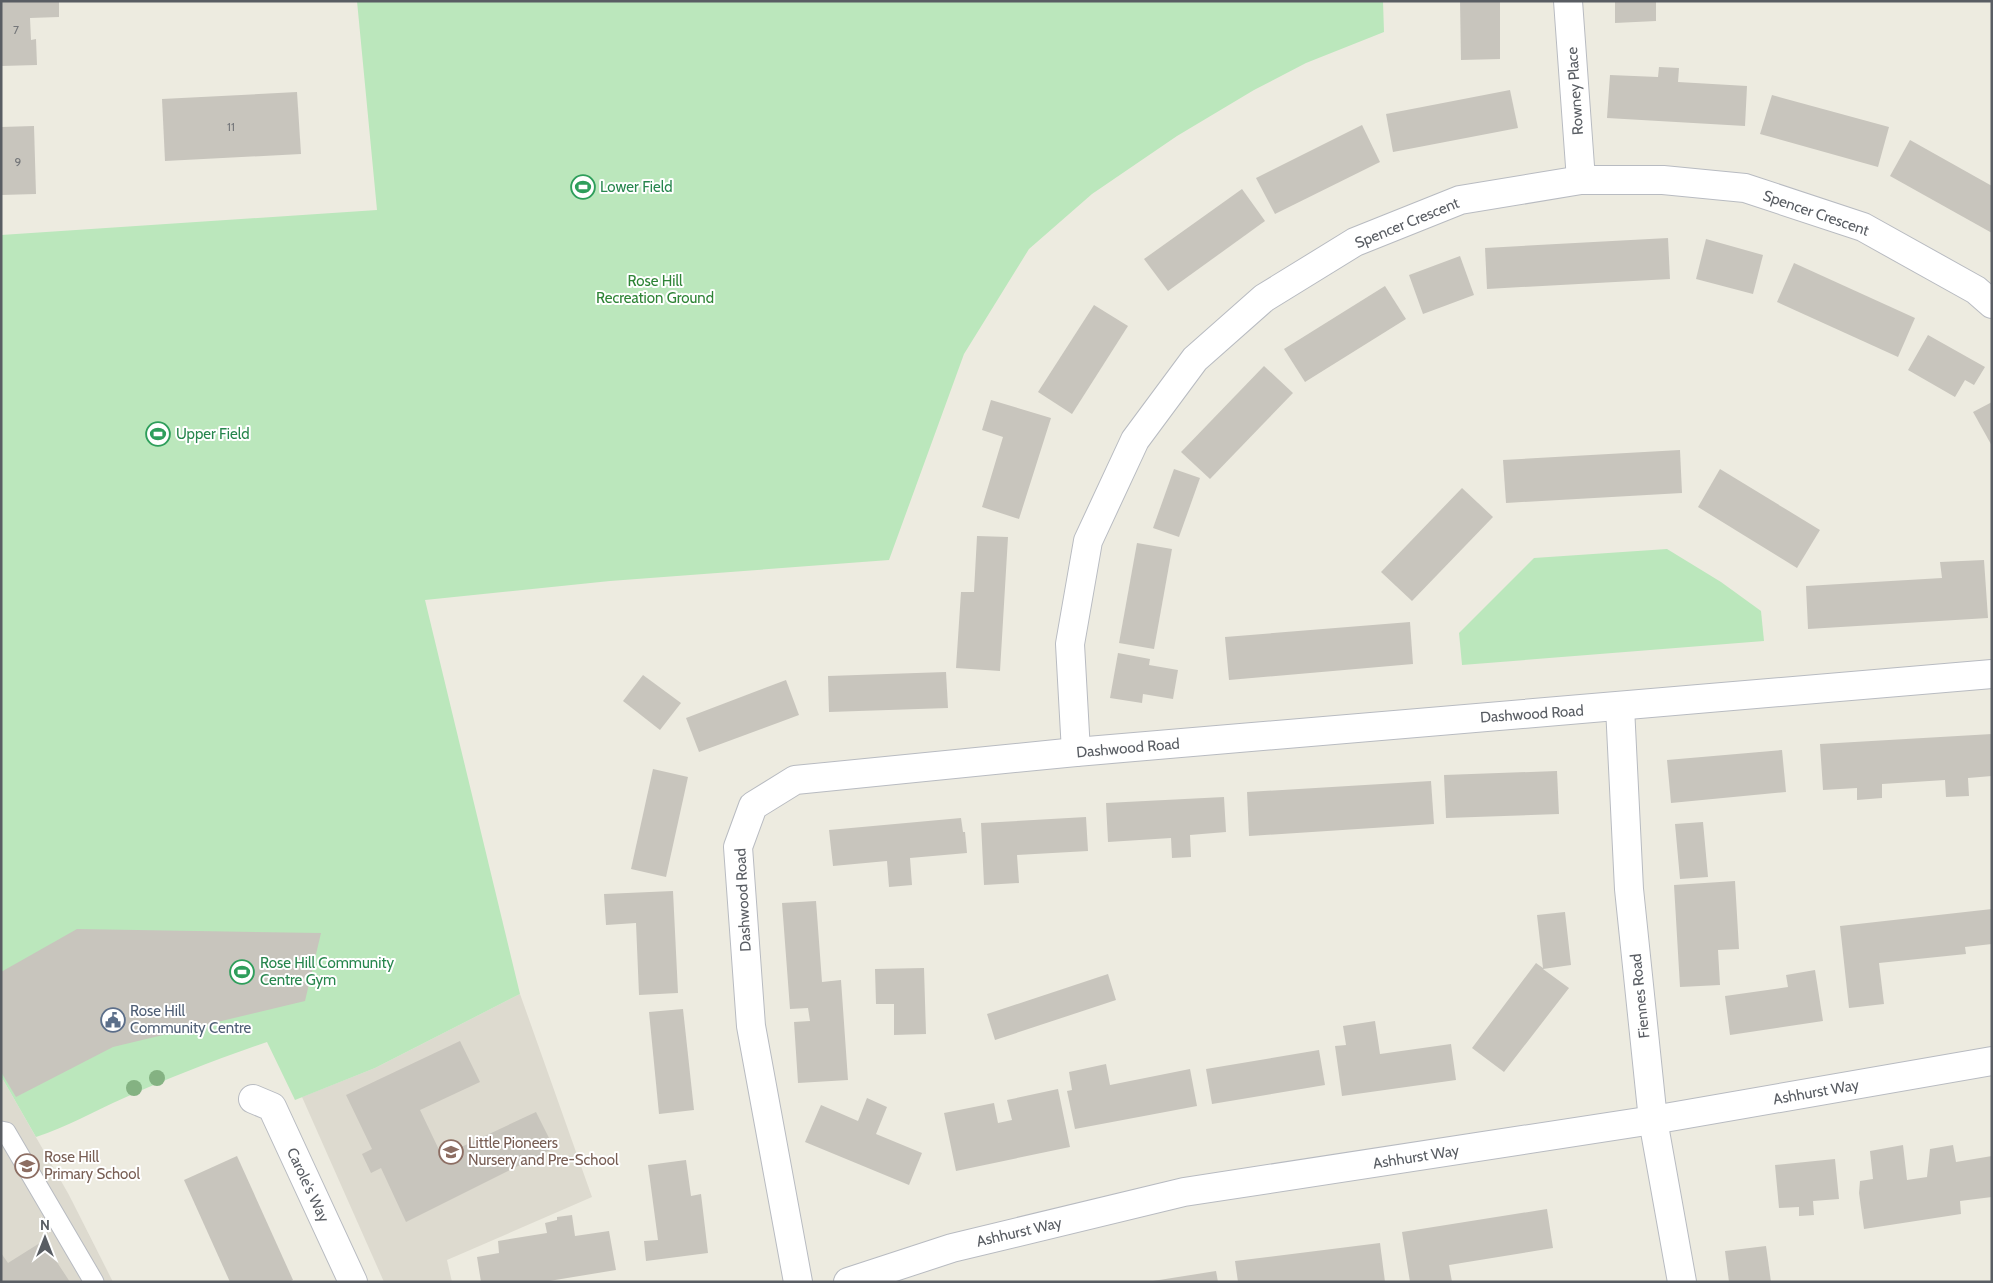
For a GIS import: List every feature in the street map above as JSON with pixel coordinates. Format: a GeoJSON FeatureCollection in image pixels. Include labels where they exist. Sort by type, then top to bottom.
{"type":"FeatureCollection","features":[{"type":"Feature","properties":{"kind":"street","name":"Rowney Place"},"geometry":{"type":"LineString","coordinates":[[1568,1],[1581,180]]}},
{"type":"Feature","properties":{"kind":"street","name":"Spencer Crescent"},"geometry":{"type":"LineString","coordinates":[[1076,752],[1070,644],[1088,541],[1135,440],[1195,359],[1264,298],[1356,242],[1460,200],[1581,180],[1663,180],[1745,188],[1863,227],[1976,290],[1992,304]]}},
{"type":"Feature","properties":{"kind":"street","name":"Dashwood Road"},"geometry":{"type":"LineString","coordinates":[[798,1282],[751,1026],[738,847],[753,806],[795,780],[1076,752],[1992,674]]}},
{"type":"Feature","properties":{"kind":"street","name":"Fiennes Road"},"geometry":{"type":"LineString","coordinates":[[1620,707],[1629,889],[1653,1120],[1682,1282]]}},
{"type":"Feature","properties":{"kind":"street","name":"Ashhurst Way"},"geometry":{"type":"LineString","coordinates":[[848,1282],[952,1248],[1184,1192],[1653,1120],[1992,1061]]}},
{"type":"Feature","properties":{"kind":"street","name":"Carole's Way"},"geometry":{"type":"LineString","coordinates":[[253,1099],[272,1107],[353,1282]]}},
{"type":"Feature","properties":{"kind":"lane"},"geometry":{"type":"LineString","coordinates":[[1,1131],[6,1132],[94,1282]]}},
{"type":"Feature","properties":{"kind":"shaded area","name":"Little Pioneers Nursery and Pre-School"},"geometry":{"type":"Polygon","coordinates":[[[520,994],[592,1197],[447,1260],[452,1282],[384,1282],[302,1097],[375,1068],[520,994]]]}},
{"type":"Feature","properties":{"kind":"shaded area","name":"Rose Hill Primary School"},"geometry":{"type":"Polygon","coordinates":[[[1,1076],[69,1195],[113,1282],[1,1282],[1,1076]]]}},
{"type":"Feature","properties":{"kind":"green space","name":"Rose Hill Recreation Ground"},"geometry":{"type":"Polygon","coordinates":[[[357,1],[1383,1],[1384,32],[1306,63],[1254,90],[1177,136],[1092,194],[1029,249],[964,354],[889,560],[610,581],[425,600],[520,994],[375,1068],[295,1100],[267,1042],[159,1083],[59,1129],[36,1137],[1,1076],[1,235],[377,210],[357,1]]]}},
{"type":"Feature","properties":{"kind":"green space"},"geometry":{"type":"Polygon","coordinates":[[[1667,549],[1721,582],[1761,611],[1764,641],[1462,665],[1459,633],[1534,558],[1667,549]]]}},
{"type":"Feature","properties":{"kind":"building"},"geometry":{"type":"Polygon","coordinates":[[[1,1],[59,1],[59,17],[30,18],[31,40],[36,39],[37,65],[1,66],[1,1]]]}},
{"type":"Feature","properties":{"kind":"building"},"geometry":{"type":"Polygon","coordinates":[[[1460,1],[1500,1],[1500,59],[1461,60],[1460,1]]]}},
{"type":"Feature","properties":{"kind":"building"},"geometry":{"type":"Polygon","coordinates":[[[1615,1],[1656,1],[1656,21],[1615,23],[1615,1]]]}},
{"type":"Feature","properties":{"kind":"building"},"geometry":{"type":"Polygon","coordinates":[[[1659,67],[1679,68],[1678,82],[1747,86],[1745,126],[1607,118],[1610,75],[1658,77],[1659,67]]]}},
{"type":"Feature","properties":{"kind":"building"},"geometry":{"type":"Polygon","coordinates":[[[1510,90],[1518,128],[1393,152],[1386,114],[1510,90]]]}},
{"type":"Feature","properties":{"kind":"building"},"geometry":{"type":"Polygon","coordinates":[[[297,92],[301,154],[165,161],[162,99],[297,92]]]}},
{"type":"Feature","properties":{"kind":"building"},"geometry":{"type":"Polygon","coordinates":[[[1772,95],[1889,127],[1878,167],[1760,134],[1772,95]]]}},
{"type":"Feature","properties":{"kind":"building"},"geometry":{"type":"Polygon","coordinates":[[[1362,125],[1380,162],[1275,214],[1256,178],[1362,125]]]}},
{"type":"Feature","properties":{"kind":"building"},"geometry":{"type":"Polygon","coordinates":[[[34,126],[36,194],[1,195],[1,127],[34,126]]]}},
{"type":"Feature","properties":{"kind":"building"},"geometry":{"type":"Polygon","coordinates":[[[1910,140],[1992,186],[1992,233],[1890,176],[1910,140]]]}},
{"type":"Feature","properties":{"kind":"building"},"geometry":{"type":"Polygon","coordinates":[[[1242,189],[1265,221],[1168,291],[1144,259],[1242,189]]]}},
{"type":"Feature","properties":{"kind":"building"},"geometry":{"type":"Polygon","coordinates":[[[1668,238],[1670,279],[1487,289],[1485,248],[1668,238]]]}},
{"type":"Feature","properties":{"kind":"building"},"geometry":{"type":"Polygon","coordinates":[[[1706,239],[1763,255],[1753,294],[1696,279],[1706,239]]]}},
{"type":"Feature","properties":{"kind":"building"},"geometry":{"type":"Polygon","coordinates":[[[1460,256],[1474,295],[1423,314],[1409,275],[1460,256]]]}},
{"type":"Feature","properties":{"kind":"building"},"geometry":{"type":"Polygon","coordinates":[[[1794,263],[1915,318],[1898,357],[1777,302],[1794,263]]]}},
{"type":"Feature","properties":{"kind":"building"},"geometry":{"type":"Polygon","coordinates":[[[1385,286],[1406,319],[1305,382],[1284,349],[1385,286]]]}},
{"type":"Feature","properties":{"kind":"building"},"geometry":{"type":"Polygon","coordinates":[[[1094,305],[1128,326],[1072,414],[1038,392],[1094,305]]]}},
{"type":"Feature","properties":{"kind":"building"},"geometry":{"type":"Polygon","coordinates":[[[1928,335],[1985,367],[1974,385],[1965,380],[1955,397],[1908,370],[1928,335]]]}},
{"type":"Feature","properties":{"kind":"building"},"geometry":{"type":"Polygon","coordinates":[[[1264,366],[1293,393],[1210,479],[1181,452],[1264,366]]]}},
{"type":"Feature","properties":{"kind":"building"},"geometry":{"type":"Polygon","coordinates":[[[991,400],[1051,418],[1019,519],[982,507],[1003,437],[982,430],[991,400]]]}},
{"type":"Feature","properties":{"kind":"building"},"geometry":{"type":"Polygon","coordinates":[[[1992,402],[1992,446],[1973,412],[1992,402]]]}},
{"type":"Feature","properties":{"kind":"building"},"geometry":{"type":"Polygon","coordinates":[[[1680,450],[1682,493],[1506,503],[1503,460],[1680,450]]]}},
{"type":"Feature","properties":{"kind":"building"},"geometry":{"type":"Polygon","coordinates":[[[1174,469],[1200,478],[1179,537],[1153,528],[1174,469]]]}},
{"type":"Feature","properties":{"kind":"building"},"geometry":{"type":"Polygon","coordinates":[[[1720,469],[1820,530],[1797,568],[1698,507],[1720,469]]]}},
{"type":"Feature","properties":{"kind":"building"},"geometry":{"type":"Polygon","coordinates":[[[1462,488],[1493,517],[1412,601],[1381,572],[1462,488]]]}},
{"type":"Feature","properties":{"kind":"building"},"geometry":{"type":"Polygon","coordinates":[[[977,536],[1008,537],[1000,671],[956,668],[961,592],[974,592],[977,536]]]}},
{"type":"Feature","properties":{"kind":"building"},"geometry":{"type":"Polygon","coordinates":[[[1137,543],[1172,549],[1154,649],[1119,643],[1137,543]]]}},
{"type":"Feature","properties":{"kind":"building"},"geometry":{"type":"Polygon","coordinates":[[[1984,560],[1988,618],[1808,629],[1806,586],[1942,578],[1940,562],[1984,560]]]}},
{"type":"Feature","properties":{"kind":"building"},"geometry":{"type":"Polygon","coordinates":[[[1410,622],[1413,664],[1229,680],[1225,637],[1410,622]]]}},
{"type":"Feature","properties":{"kind":"building"},"geometry":{"type":"Polygon","coordinates":[[[1118,653],[1150,659],[1149,665],[1178,670],[1173,699],[1143,694],[1142,703],[1110,698],[1118,653]]]}},
{"type":"Feature","properties":{"kind":"building"},"geometry":{"type":"Polygon","coordinates":[[[946,672],[948,708],[829,712],[828,676],[946,672]]]}},
{"type":"Feature","properties":{"kind":"building"},"geometry":{"type":"Polygon","coordinates":[[[643,675],[681,703],[660,730],[623,701],[643,675]]]}},
{"type":"Feature","properties":{"kind":"building"},"geometry":{"type":"Polygon","coordinates":[[[786,680],[799,715],[699,752],[686,718],[786,680]]]}},
{"type":"Feature","properties":{"kind":"building"},"geometry":{"type":"Polygon","coordinates":[[[1992,734],[1992,776],[1968,778],[1969,796],[1946,797],[1945,780],[1882,784],[1882,798],[1857,800],[1857,788],[1823,790],[1820,744],[1992,734]]]}},
{"type":"Feature","properties":{"kind":"building"},"geometry":{"type":"Polygon","coordinates":[[[1782,750],[1786,792],[1671,803],[1667,760],[1782,750]]]}},
{"type":"Feature","properties":{"kind":"building"},"geometry":{"type":"Polygon","coordinates":[[[653,769],[688,777],[666,877],[631,869],[653,769]]]}},
{"type":"Feature","properties":{"kind":"building"},"geometry":{"type":"Polygon","coordinates":[[[1557,771],[1559,814],[1446,818],[1444,775],[1557,771]]]}},
{"type":"Feature","properties":{"kind":"building"},"geometry":{"type":"Polygon","coordinates":[[[1431,781],[1434,824],[1249,836],[1247,792],[1431,781]]]}},
{"type":"Feature","properties":{"kind":"building"},"geometry":{"type":"Polygon","coordinates":[[[1224,797],[1226,832],[1190,835],[1191,857],[1172,858],[1171,838],[1108,842],[1106,803],[1224,797]]]}},
{"type":"Feature","properties":{"kind":"building"},"geometry":{"type":"Polygon","coordinates":[[[1086,817],[1088,851],[1017,855],[1019,883],[984,885],[981,823],[1086,817]]]}},
{"type":"Feature","properties":{"kind":"building"},"geometry":{"type":"Polygon","coordinates":[[[961,818],[963,832],[965,832],[967,853],[910,858],[912,885],[889,887],[887,861],[833,866],[829,830],[961,818]]]}},
{"type":"Feature","properties":{"kind":"building"},"geometry":{"type":"Polygon","coordinates":[[[1703,822],[1708,877],[1680,879],[1675,824],[1703,822]]]}},
{"type":"Feature","properties":{"kind":"building"},"geometry":{"type":"Polygon","coordinates":[[[1735,881],[1739,949],[1718,950],[1720,985],[1680,987],[1674,885],[1735,881]]]}},
{"type":"Feature","properties":{"kind":"building"},"geometry":{"type":"Polygon","coordinates":[[[673,891],[678,993],[639,995],[636,923],[606,925],[604,894],[673,891]]]}},
{"type":"Feature","properties":{"kind":"building"},"geometry":{"type":"Polygon","coordinates":[[[816,901],[822,982],[841,980],[848,1080],[798,1083],[794,1022],[810,1021],[808,1008],[790,1009],[782,903],[816,901]]]}},
{"type":"Feature","properties":{"kind":"building"},"geometry":{"type":"Polygon","coordinates":[[[1992,909],[1992,944],[1965,947],[1966,954],[1879,963],[1884,1004],[1849,1008],[1840,926],[1992,909]]]}},
{"type":"Feature","properties":{"kind":"building"},"geometry":{"type":"Polygon","coordinates":[[[1565,912],[1571,965],[1543,969],[1569,988],[1504,1072],[1472,1048],[1536,963],[1543,968],[1537,915],[1565,912]]]}},
{"type":"Feature","properties":{"kind":"building","name":"Rose Hill Community Centre"},"geometry":{"type":"Polygon","coordinates":[[[77,929],[321,933],[305,1001],[113,1047],[16,1097],[1,1072],[1,972],[77,929]]]}},
{"type":"Feature","properties":{"kind":"building"},"geometry":{"type":"Polygon","coordinates":[[[924,968],[926,1034],[894,1035],[894,1004],[876,1004],[875,969],[924,968]]]}},
{"type":"Feature","properties":{"kind":"building"},"geometry":{"type":"Polygon","coordinates":[[[1815,970],[1823,1021],[1730,1035],[1725,996],[1788,987],[1786,975],[1815,970]]]}},
{"type":"Feature","properties":{"kind":"building"},"geometry":{"type":"Polygon","coordinates":[[[1108,974],[1116,1000],[995,1040],[987,1014],[1108,974]]]}},
{"type":"Feature","properties":{"kind":"building"},"geometry":{"type":"Polygon","coordinates":[[[683,1009],[694,1110],[659,1114],[649,1012],[683,1009]]]}},
{"type":"Feature","properties":{"kind":"building"},"geometry":{"type":"Polygon","coordinates":[[[1375,1021],[1380,1054],[1451,1044],[1456,1080],[1342,1096],[1335,1046],[1346,1045],[1343,1026],[1375,1021]]]}},
{"type":"Feature","properties":{"kind":"building"},"geometry":{"type":"Polygon","coordinates":[[[460,1041],[480,1082],[420,1110],[442,1156],[536,1112],[554,1148],[406,1222],[381,1168],[371,1173],[362,1154],[372,1149],[346,1095],[460,1041]]]}},
{"type":"Feature","properties":{"kind":"building"},"geometry":{"type":"Polygon","coordinates":[[[1319,1050],[1325,1085],[1212,1104],[1206,1069],[1319,1050]]]}},
{"type":"Feature","properties":{"kind":"building"},"geometry":{"type":"Polygon","coordinates":[[[1106,1064],[1110,1085],[1190,1069],[1197,1106],[1075,1129],[1067,1091],[1072,1090],[1069,1072],[1106,1064]]]}},
{"type":"Feature","properties":{"kind":"building"},"geometry":{"type":"Polygon","coordinates":[[[1058,1089],[1070,1147],[956,1171],[944,1113],[994,1103],[998,1123],[1012,1120],[1007,1100],[1058,1089]]]}},
{"type":"Feature","properties":{"kind":"building"},"geometry":{"type":"Polygon","coordinates":[[[867,1098],[887,1107],[876,1134],[922,1153],[909,1185],[805,1142],[821,1105],[858,1121],[867,1098]]]}},
{"type":"Feature","properties":{"kind":"building"},"geometry":{"type":"Polygon","coordinates":[[[1903,1145],[1907,1180],[1927,1177],[1930,1149],[1953,1145],[1956,1162],[1992,1156],[1992,1197],[1960,1201],[1961,1214],[1864,1229],[1859,1193],[1860,1181],[1873,1179],[1870,1151],[1903,1145]]]}},
{"type":"Feature","properties":{"kind":"building"},"geometry":{"type":"Polygon","coordinates":[[[237,1156],[293,1280],[289,1282],[230,1282],[184,1180],[237,1156]]]}},
{"type":"Feature","properties":{"kind":"building"},"geometry":{"type":"Polygon","coordinates":[[[1835,1159],[1839,1199],[1813,1201],[1814,1215],[1799,1216],[1799,1207],[1779,1208],[1775,1165],[1835,1159]]]}},
{"type":"Feature","properties":{"kind":"building"},"geometry":{"type":"Polygon","coordinates":[[[686,1160],[691,1196],[701,1194],[708,1253],[646,1261],[644,1241],[658,1240],[648,1165],[686,1160]]]}},
{"type":"Feature","properties":{"kind":"building"},"geometry":{"type":"Polygon","coordinates":[[[1547,1209],[1553,1248],[1449,1265],[1452,1282],[1410,1282],[1402,1232],[1547,1209]]]}},
{"type":"Feature","properties":{"kind":"building"},"geometry":{"type":"Polygon","coordinates":[[[572,1215],[575,1236],[609,1231],[616,1270],[543,1282],[481,1282],[477,1257],[499,1253],[498,1241],[547,1233],[545,1223],[557,1220],[557,1217],[572,1215]]]}},
{"type":"Feature","properties":{"kind":"building"},"geometry":{"type":"Polygon","coordinates":[[[43,1241],[70,1282],[1,1282],[1,1253],[8,1263],[43,1241]]]}},
{"type":"Feature","properties":{"kind":"building"},"geometry":{"type":"Polygon","coordinates":[[[1380,1243],[1385,1282],[1238,1282],[1235,1261],[1380,1243]]]}},
{"type":"Feature","properties":{"kind":"building"},"geometry":{"type":"Polygon","coordinates":[[[1766,1246],[1771,1282],[1729,1282],[1725,1251],[1766,1246]]]}},
{"type":"Feature","properties":{"kind":"building"},"geometry":{"type":"Polygon","coordinates":[[[1216,1271],[1218,1282],[1153,1282],[1153,1281],[1216,1271]]]}},
{"type":"Feature","properties":{"kind":"place","name":"Lower Field"},"geometry":{"type":"Point","coordinates":[583,187]}},
{"type":"Feature","properties":{"kind":"place","name":"Upper Field"},"geometry":{"type":"Point","coordinates":[158,434]}},
{"type":"Feature","properties":{"kind":"place","name":"Rose Hill Community Centre Gym"},"geometry":{"type":"Point","coordinates":[242,972]}},
{"type":"Feature","properties":{"kind":"place","name":"Rose Hill Community Centre"},"geometry":{"type":"Point","coordinates":[113,1020]}},
{"type":"Feature","properties":{"kind":"place","name":"Little Pioneers Nursery and Pre-School"},"geometry":{"type":"Point","coordinates":[451,1152]}},
{"type":"Feature","properties":{"kind":"place","name":"Rose Hill Primary School"},"geometry":{"type":"Point","coordinates":[27,1166]}}]}
